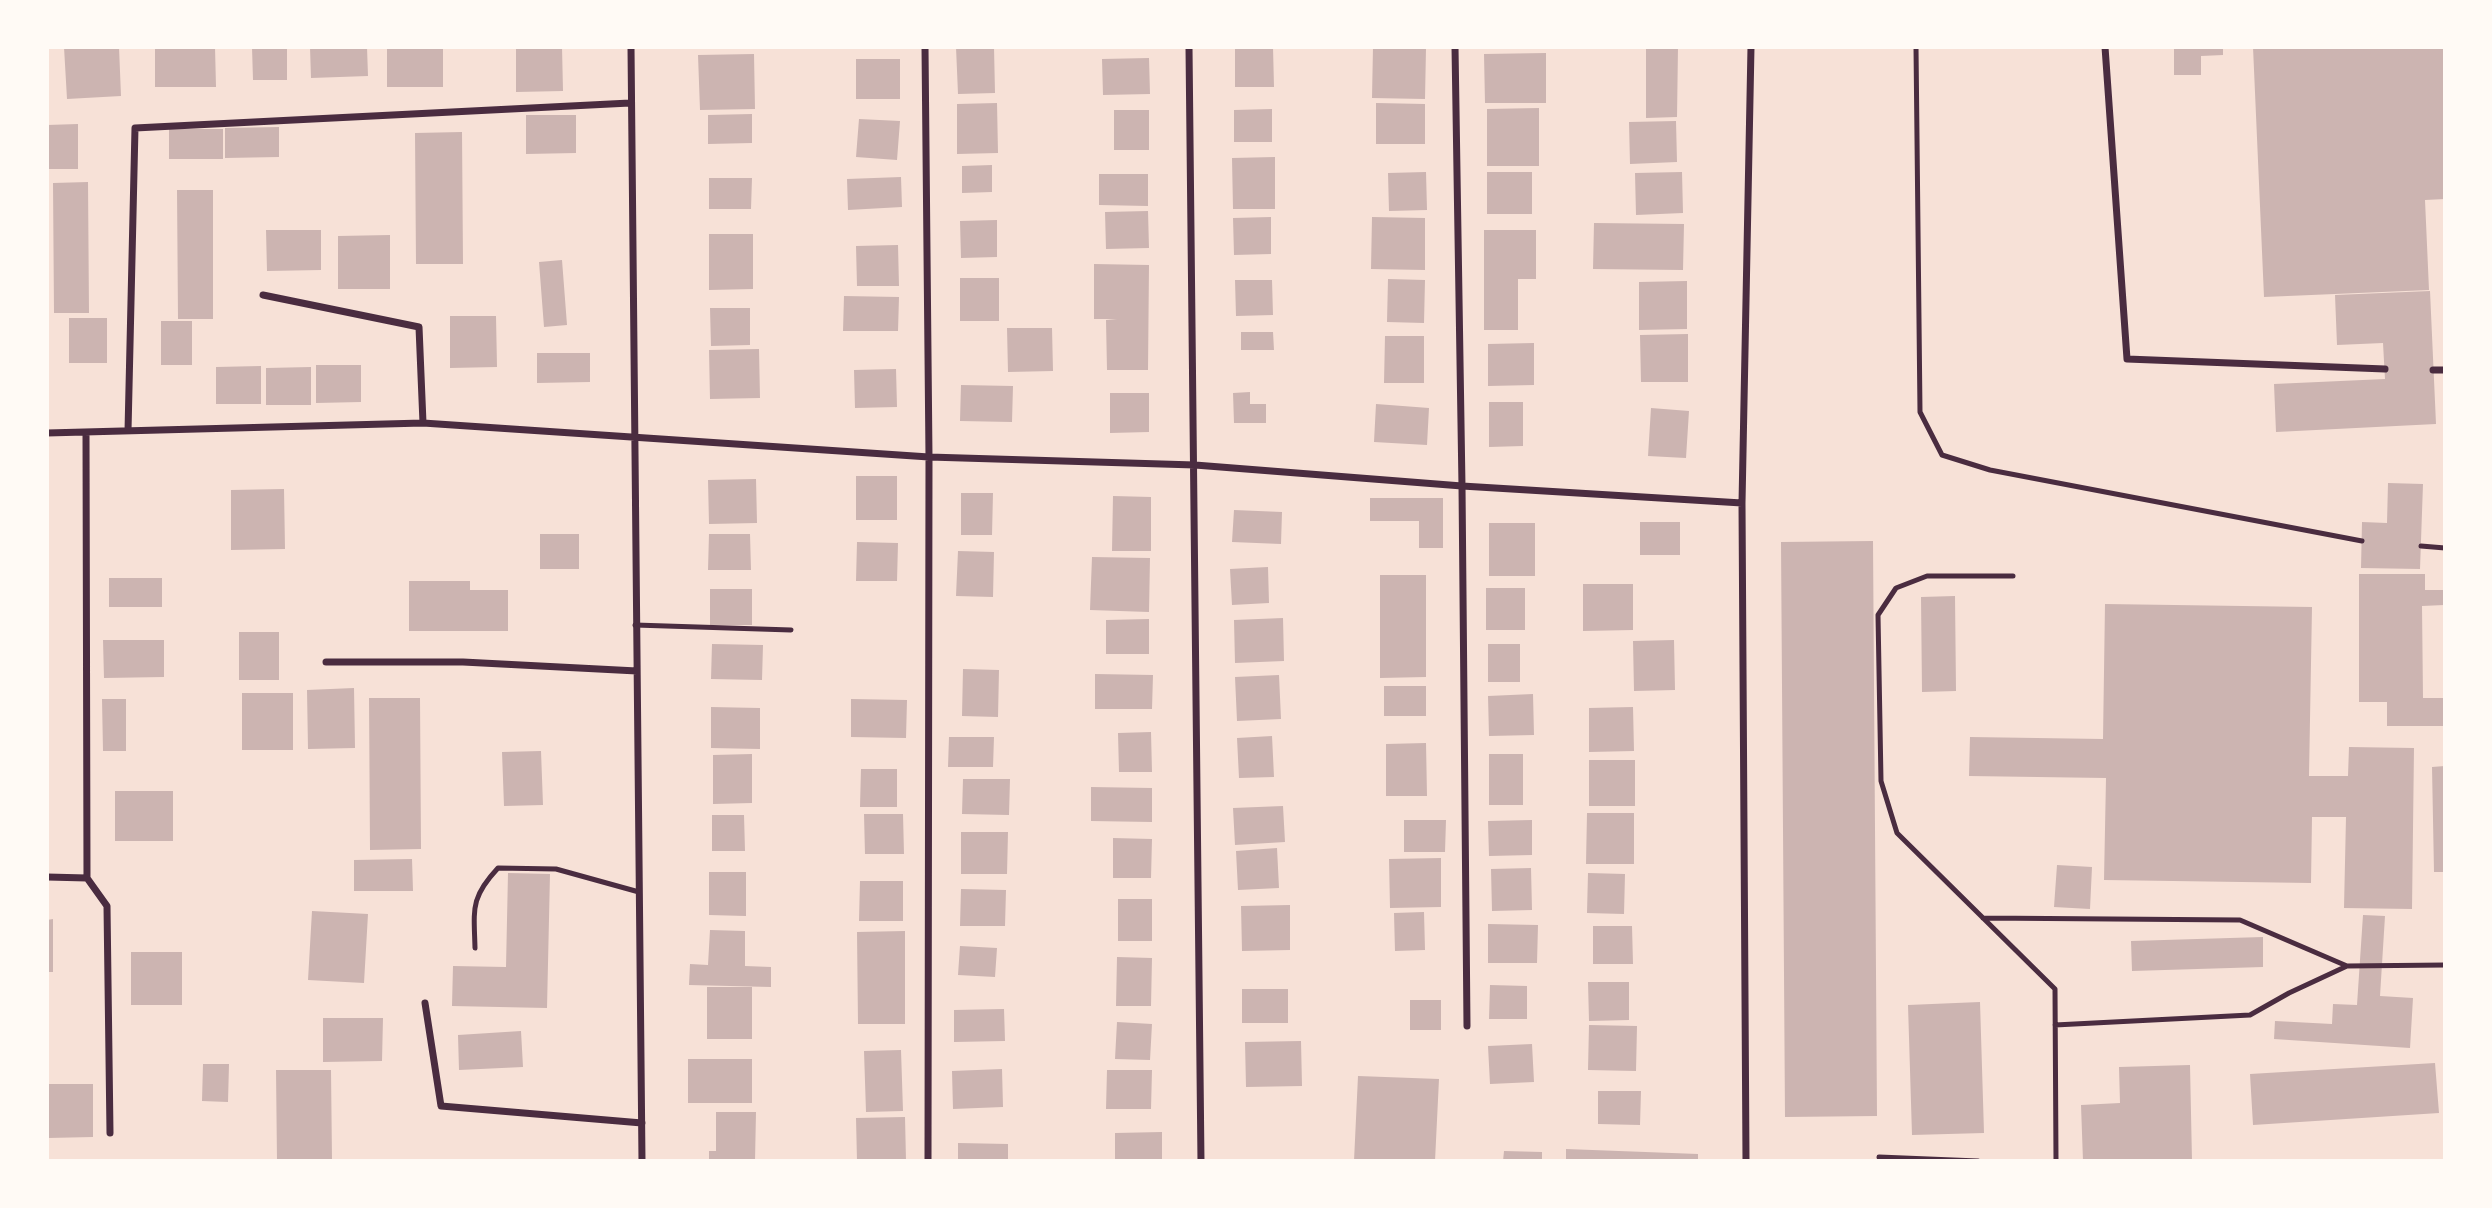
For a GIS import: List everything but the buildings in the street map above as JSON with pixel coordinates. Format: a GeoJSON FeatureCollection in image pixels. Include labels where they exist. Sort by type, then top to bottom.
{"type":"FeatureCollection","features":[{"type":"Feature","properties":{"kind":"street"},"geometry":{"type":"LineString","coordinates":[[631,47],[642,1161]]}},
{"type":"Feature","properties":{"kind":"street"},"geometry":{"type":"LineString","coordinates":[[925,47],[929,457],[928,1161]]}},
{"type":"Feature","properties":{"kind":"street"},"geometry":{"type":"LineString","coordinates":[[1189,47],[1201,1161]]}},
{"type":"Feature","properties":{"kind":"street"},"geometry":{"type":"LineString","coordinates":[[1455,47],[1467,1026]]}},
{"type":"Feature","properties":{"kind":"street"},"geometry":{"type":"LineString","coordinates":[[1746,1161],[1742,503],[1751,47]]}},
{"type":"Feature","properties":{"kind":"street"},"geometry":{"type":"LineString","coordinates":[[2105,47],[2127,359],[2385,369]]}},
{"type":"Feature","properties":{"kind":"street"},"geometry":{"type":"LineString","coordinates":[[128,431],[135,128],[630,103]]}},
{"type":"Feature","properties":{"kind":"street"},"geometry":{"type":"LineString","coordinates":[[263,295],[419,327],[423,423]]}},
{"type":"Feature","properties":{"kind":"street"},"geometry":{"type":"LineString","coordinates":[[2433,370],[2445,370]]}},
{"type":"Feature","properties":{"kind":"street"},"geometry":{"type":"LineString","coordinates":[[47,433],[423,423],[929,457],[1195,465],[1462,486],[1742,503]]}},
{"type":"Feature","properties":{"kind":"street"},"geometry":{"type":"LineString","coordinates":[[86,432],[87,878],[107,906],[110,1133]]}},
{"type":"Feature","properties":{"kind":"street"},"geometry":{"type":"LineString","coordinates":[[326,662],[463,662],[637,671]]}},
{"type":"Feature","properties":{"kind":"street"},"geometry":{"type":"LineString","coordinates":[[47,877],[87,878]]}},
{"type":"Feature","properties":{"kind":"street"},"geometry":{"type":"LineString","coordinates":[[425,1003],[441,1106],[642,1123]]}},
{"type":"Feature","properties":{"kind":"lane"},"geometry":{"type":"LineString","coordinates":[[1916,47],[1920,412],[1942,455],[1990,470],[2362,541]]}},
{"type":"Feature","properties":{"kind":"lane"},"geometry":{"type":"LineString","coordinates":[[2421,545],[2445,548]]}},
{"type":"Feature","properties":{"kind":"lane"},"geometry":{"type":"LineString","coordinates":[[2013,576],[1927,576],[1896,588],[1878,615],[1881,782],[1897,834],[2056,989],[2056,1161]]}},
{"type":"Feature","properties":{"kind":"lane"},"geometry":{"type":"LineString","coordinates":[[635,625],[791,630]]}},
{"type":"Feature","properties":{"kind":"lane"},"geometry":{"type":"LineString","coordinates":[[475,948],[474,907],[481,886],[498,868],[556,869],[639,892]]}},
{"type":"Feature","properties":{"kind":"lane"},"geometry":{"type":"LineString","coordinates":[[1983,918],[2240,920],[2347,966],[2445,965]]}},
{"type":"Feature","properties":{"kind":"lane"},"geometry":{"type":"LineString","coordinates":[[2055,1025],[2250,1015],[2347,966]]}},
{"type":"Feature","properties":{"kind":"lane"},"geometry":{"type":"LineString","coordinates":[[1880,1157],[1978,1161]]}}]}
